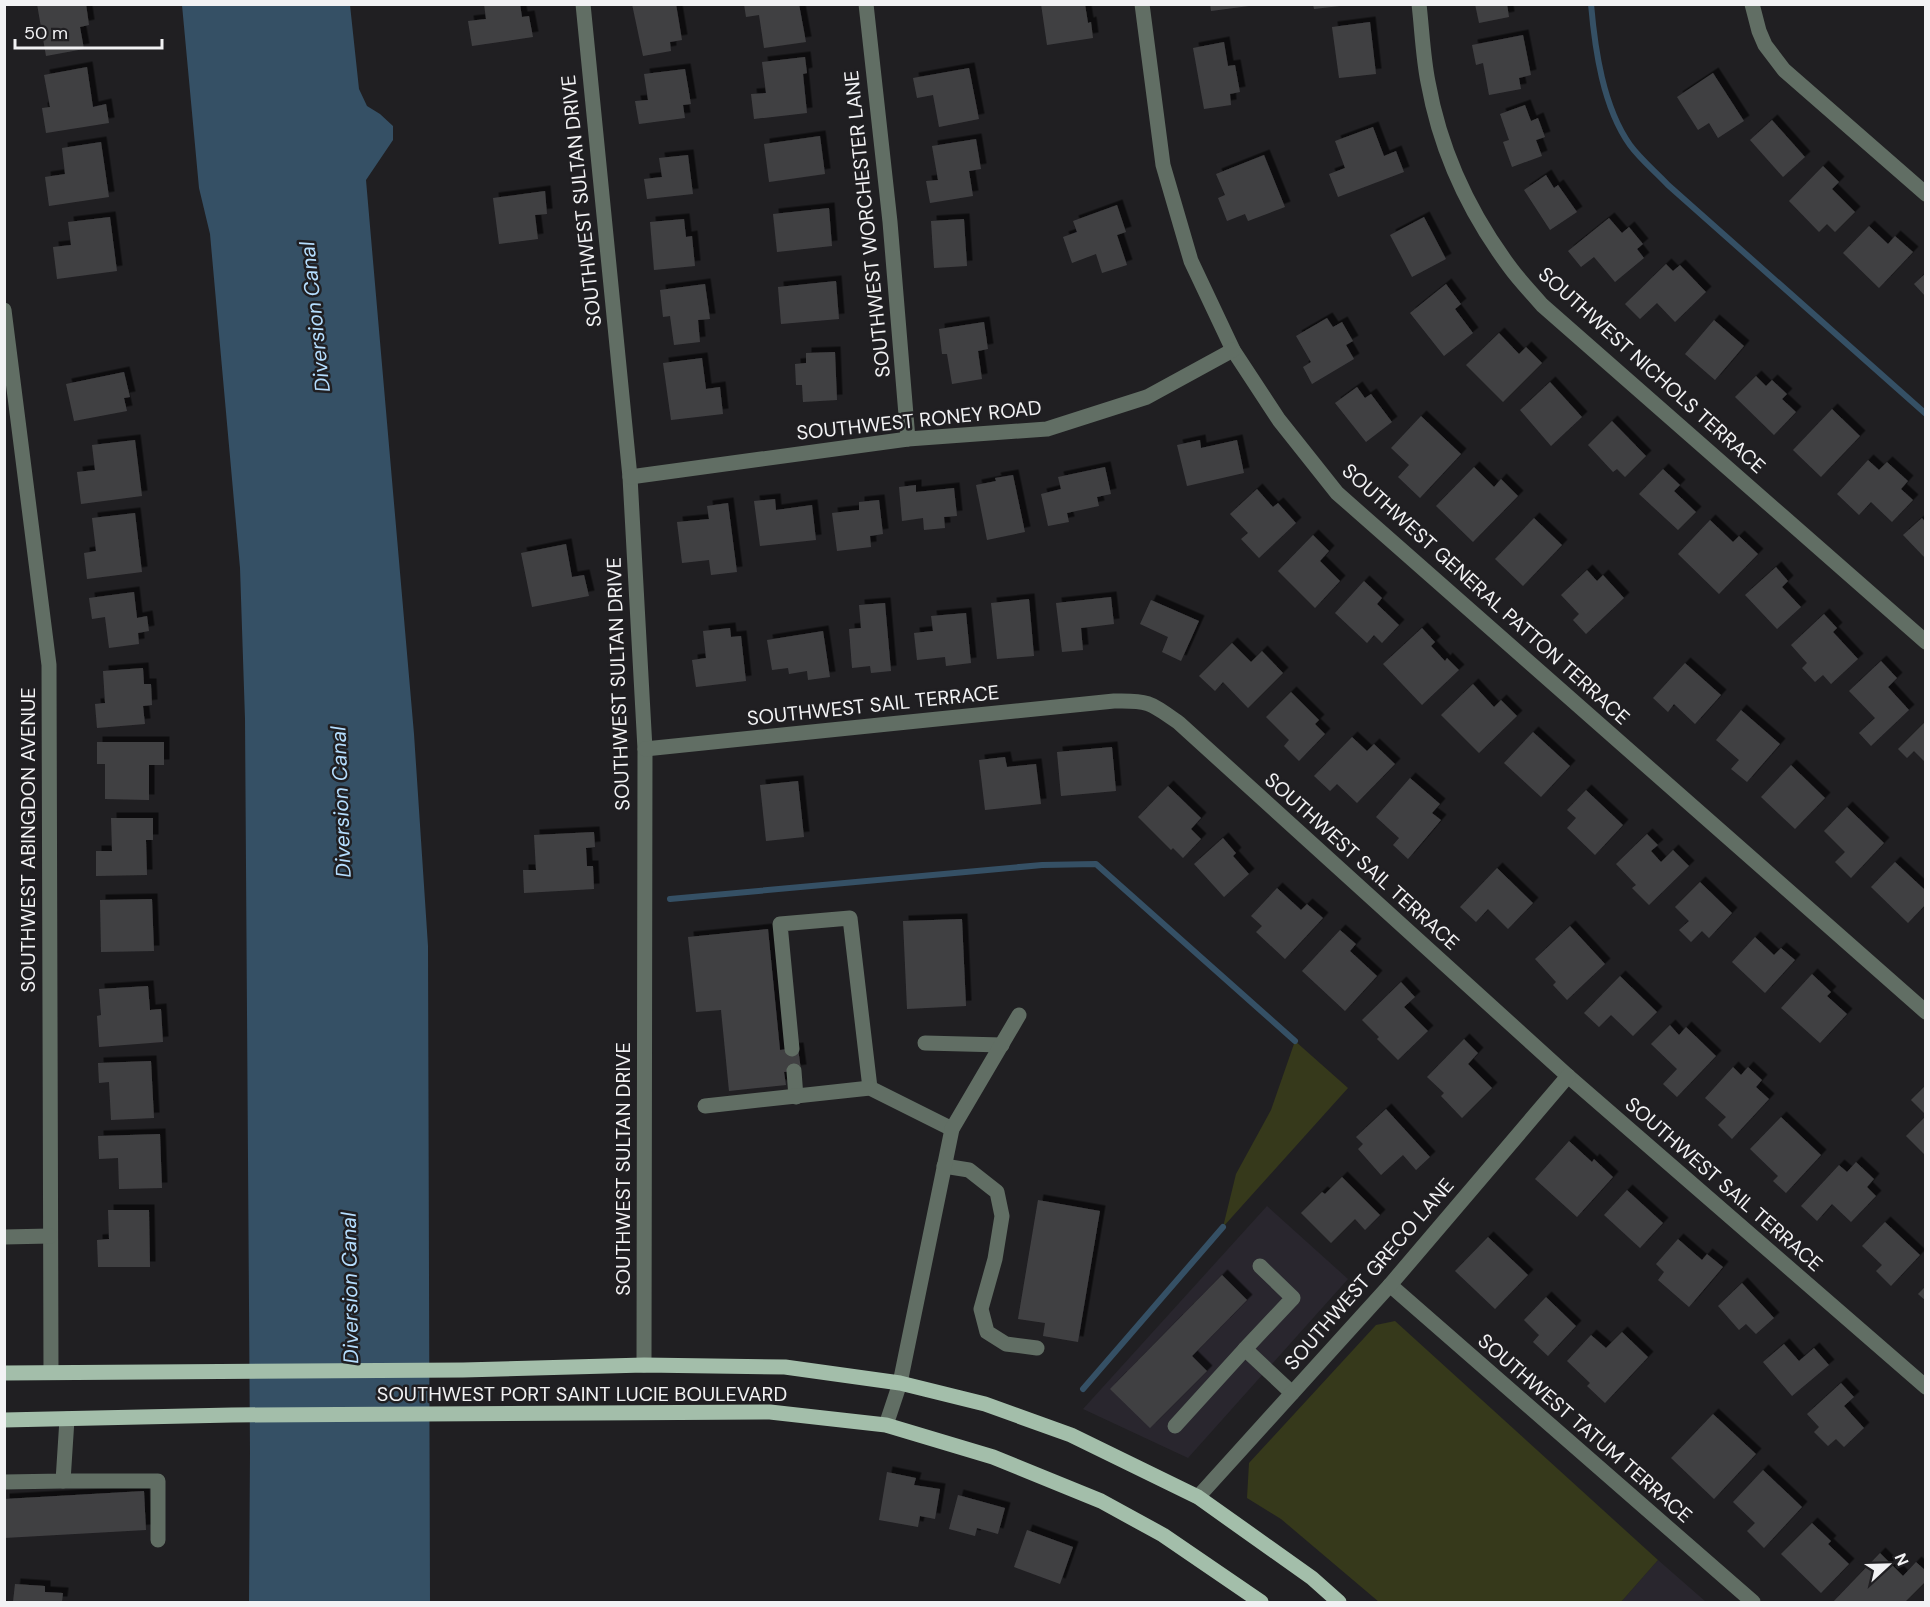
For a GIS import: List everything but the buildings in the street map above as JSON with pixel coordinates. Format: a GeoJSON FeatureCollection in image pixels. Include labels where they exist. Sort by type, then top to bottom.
{"type":"FeatureCollection","features":[{"type":"Feature","properties":{"kind":"main road","name":"SOUTHWEST PORT SAINT LUCIE BOULEVARD"},"geometry":{"type":"LineString","coordinates":[[4,1374],[463,1370],[644,1365],[785,1367],[900,1383],[985,1404],[1071,1435],[1198,1497],[1312,1578],[1339,1602]]}},
{"type":"Feature","properties":{"kind":"main road","name":"SOUTHWEST PORT SAINT LUCIE BOULEVARD"},"geometry":{"type":"LineString","coordinates":[[4,1420],[232,1415],[770,1412],[886,1425],[993,1457],[1101,1501],[1163,1534],[1261,1602]]}},
{"type":"Feature","properties":{"kind":"street","name":"SOUTHWEST SULTAN DRIVE"},"geometry":{"type":"LineString","coordinates":[[583,4],[630,477],[645,749],[644,1365]]}},
{"type":"Feature","properties":{"kind":"street","name":"SOUTHWEST WORCHESTER LANE"},"geometry":{"type":"LineString","coordinates":[[866,4],[890,222],[908,439]]}},
{"type":"Feature","properties":{"kind":"street","name":"SOUTHWEST GENERAL PATTON TERRACE"},"geometry":{"type":"LineString","coordinates":[[1142,4],[1163,165],[1191,261],[1233,350],[1278,420],[1337,493],[1926,1012]]}},
{"type":"Feature","properties":{"kind":"street","name":"SOUTHWEST NICHOLS TERRACE"},"geometry":{"type":"LineString","coordinates":[[1419,4],[1428,82],[1446,147],[1476,214],[1510,268],[1542,304],[1926,642]]}},
{"type":"Feature","properties":{"kind":"street"},"geometry":{"type":"LineString","coordinates":[[1752,4],[1765,45],[1784,70],[1926,194]]}},
{"type":"Feature","properties":{"kind":"street","name":"SOUTHWEST ABINGDON AVENUE"},"geometry":{"type":"LineString","coordinates":[[4,310],[49,665],[51,1372]]}},
{"type":"Feature","properties":{"kind":"street","name":"SOUTHWEST RONEY ROAD"},"geometry":{"type":"LineString","coordinates":[[630,477],[908,439],[1047,429],[1147,397],[1233,350]]}},
{"type":"Feature","properties":{"kind":"street","name":"SOUTHWEST SAIL TERRACE"},"geometry":{"type":"LineString","coordinates":[[645,749],[1114,701],[1152,704],[1179,723],[1568,1076],[1926,1387]]}},
{"type":"Feature","properties":{"kind":"street"},"geometry":{"type":"LineString","coordinates":[[792,1049],[780,924],[850,918],[870,1088]]}},
{"type":"Feature","properties":{"kind":"street"},"geometry":{"type":"LineString","coordinates":[[886,1425],[900,1383],[952,1129],[1019,1015]]}},
{"type":"Feature","properties":{"kind":"street"},"geometry":{"type":"LineString","coordinates":[[925,1043],[1002,1045]]}},
{"type":"Feature","properties":{"kind":"street"},"geometry":{"type":"LineString","coordinates":[[794,1071],[796,1097]]}},
{"type":"Feature","properties":{"kind":"street","name":"SOUTHWEST GRECO LANE"},"geometry":{"type":"LineString","coordinates":[[1198,1497],[1390,1285],[1568,1076]]}},
{"type":"Feature","properties":{"kind":"street"},"geometry":{"type":"LineString","coordinates":[[705,1106],[870,1088],[952,1129]]}},
{"type":"Feature","properties":{"kind":"street"},"geometry":{"type":"LineString","coordinates":[[944,1166],[969,1170],[997,1192],[1002,1216],[995,1259],[981,1309],[987,1332],[1006,1344],[1037,1348]]}},
{"type":"Feature","properties":{"kind":"street"},"geometry":{"type":"LineString","coordinates":[[4,1237],[50,1236]]}},
{"type":"Feature","properties":{"kind":"street"},"geometry":{"type":"LineString","coordinates":[[1175,1426],[1293,1298],[1260,1266]]}},
{"type":"Feature","properties":{"kind":"street","name":"SOUTHWEST TATUM TERRACE"},"geometry":{"type":"LineString","coordinates":[[1390,1285],[1753,1602]]}},
{"type":"Feature","properties":{"kind":"street"},"geometry":{"type":"LineString","coordinates":[[1245,1349],[1292,1393]]}},
{"type":"Feature","properties":{"kind":"street"},"geometry":{"type":"LineString","coordinates":[[63,1481],[67,1419]]}},
{"type":"Feature","properties":{"kind":"street"},"geometry":{"type":"LineString","coordinates":[[4,1482],[158,1481],[158,1540]]}},
{"type":"Feature","properties":{"kind":"shaded area"},"geometry":{"type":"Polygon","coordinates":[[[1267,1206],[1348,1279],[1188,1458],[1083,1409],[1267,1206]]]}},
{"type":"Feature","properties":{"kind":"shaded area"},"geometry":{"type":"Polygon","coordinates":[[[1658,1560],[1706,1602],[1621,1602],[1658,1560]]]}},
{"type":"Feature","properties":{"kind":"green space"},"geometry":{"type":"Polygon","coordinates":[[[1295,1041],[1348,1088],[1223,1227],[1236,1174],[1271,1110],[1295,1041]]]}},
{"type":"Feature","properties":{"kind":"green space"},"geometry":{"type":"Polygon","coordinates":[[[1395,1321],[1658,1560],[1621,1602],[1379,1602],[1281,1519],[1247,1498],[1249,1463],[1376,1325],[1395,1321]]]}},
{"type":"Feature","properties":{"kind":"water","name":"Diversion Canal"},"geometry":{"type":"Polygon","coordinates":[[[182,5],[350,5],[359,89],[367,106],[393,126],[393,140],[366,180],[414,734],[428,946],[430,1602],[249,1602],[245,719],[240,568],[210,234],[199,188],[182,5]]]}},
{"type":"Feature","properties":{"kind":"waterway"},"geometry":{"type":"LineString","coordinates":[[1591,4],[1598,59],[1607,96],[1621,130],[1634,150],[1668,185],[1926,414]]}},
{"type":"Feature","properties":{"kind":"waterway"},"geometry":{"type":"LineString","coordinates":[[670,899],[1042,865],[1096,864],[1295,1041]]}},
{"type":"Feature","properties":{"kind":"waterway"},"geometry":{"type":"LineString","coordinates":[[1083,1389],[1223,1227]]}}]}
